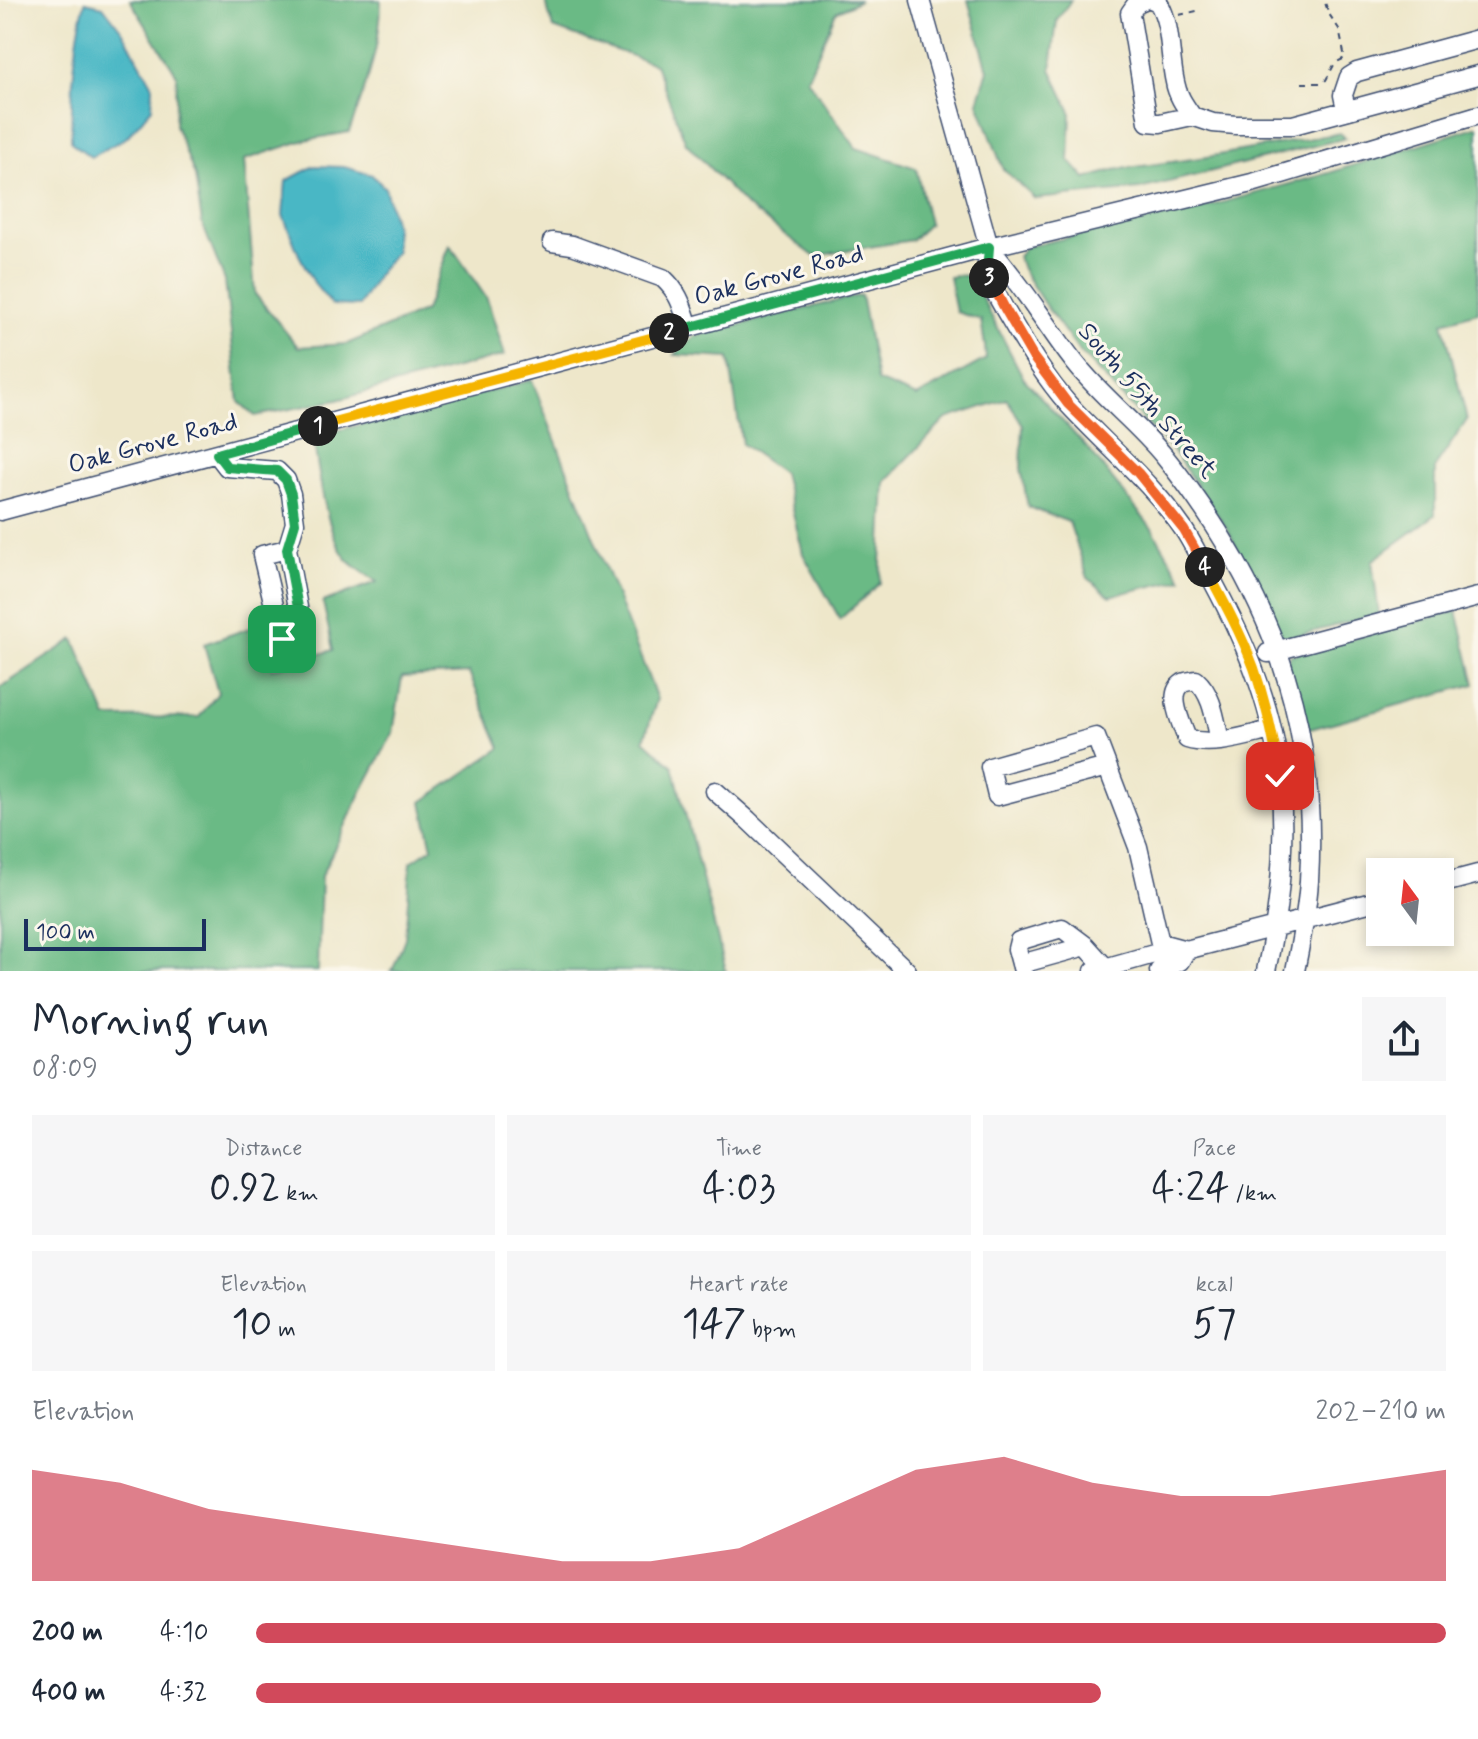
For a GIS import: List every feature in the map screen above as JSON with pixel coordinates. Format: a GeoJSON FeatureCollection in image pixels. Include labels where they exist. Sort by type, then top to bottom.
{"type":"FeatureCollection","features":[{"type":"Feature","properties":{"kind":"street","name":"South 55th Street"},"geometry":{"type":"LineString","coordinates":[[920,0],[989,247],[987,273],[1033,357],[1068,404],[1138,473],[1184,530],[1224,600],[1261,690],[1280,776],[1282,815],[1275,929],[1266,971]]}},
{"type":"Feature","properties":{"kind":"street"},"geometry":{"type":"LineString","coordinates":[[1144,0],[1137,3],[1130,13],[1148,122],[1160,123],[1192,116],[1213,123],[1293,125],[1478,75]]}},
{"type":"Feature","properties":{"kind":"street"},"geometry":{"type":"LineString","coordinates":[[1153,0],[1165,13],[1175,85],[1192,116]]}},
{"type":"Feature","properties":{"kind":"street"},"geometry":{"type":"LineString","coordinates":[[1346,109],[1345,86],[1349,77],[1357,72],[1478,39]]}},
{"type":"Feature","properties":{"kind":"street","name":"Oak Grove Road"},"geometry":{"type":"LineString","coordinates":[[0,511],[989,247],[1252,183],[1478,115]]}},
{"type":"Feature","properties":{"kind":"street"},"geometry":{"type":"LineString","coordinates":[[552,242],[572,245],[663,278],[679,296],[689,327]]}},
{"type":"Feature","properties":{"kind":"street","name":"South 55th Street"},"geometry":{"type":"LineString","coordinates":[[989,247],[1077,365],[1162,454],[1210,517],[1252,594],[1277,650],[1295,711],[1306,777],[1309,854],[1305,921],[1295,971]]}},
{"type":"Feature","properties":{"kind":"street"},"geometry":{"type":"LineString","coordinates":[[217,454],[227,467],[277,471],[286,480],[295,523],[287,549]]}},
{"type":"Feature","properties":{"kind":"street"},"geometry":{"type":"LineString","coordinates":[[1249,658],[1478,597]]}},
{"type":"Feature","properties":{"kind":"street"},"geometry":{"type":"LineString","coordinates":[[1220,741],[1271,730]]}},
{"type":"Feature","properties":{"kind":"street"},"geometry":{"type":"LineString","coordinates":[[1107,767],[997,796],[990,767],[1096,737],[1138,847],[1160,943],[1186,950]]}},
{"type":"Feature","properties":{"kind":"street"},"geometry":{"type":"LineString","coordinates":[[715,791],[907,971]]}},
{"type":"Feature","properties":{"kind":"street"},"geometry":{"type":"LineString","coordinates":[[1454,880],[1478,874]]}},
{"type":"Feature","properties":{"kind":"street"},"geometry":{"type":"LineString","coordinates":[[1022,967],[1017,949],[1019,941],[1062,928],[1086,946],[1100,969],[1161,952],[1186,950],[1275,929],[1366,904]]}},
{"type":"Feature","properties":{"kind":"street"},"geometry":{"type":"LineString","coordinates":[[1159,971],[1180,961],[1186,950]]}},
{"type":"Feature","properties":{"kind":"path"},"geometry":{"type":"LineString","coordinates":[[1302,83],[1323,83],[1335,63],[1345,58],[1339,29],[1324,0]]}},
{"type":"Feature","properties":{"kind":"green space"},"geometry":{"type":"Polygon","coordinates":[[[130,0],[381,0],[375,51],[349,132],[305,140],[244,160],[255,294],[298,347],[347,344],[425,311],[450,245],[487,299],[505,355],[337,400],[255,416],[239,402],[225,281],[202,223],[195,176],[175,125],[177,75],[130,0]]]}},
{"type":"Feature","properties":{"kind":"green space"},"geometry":{"type":"Polygon","coordinates":[[[545,0],[860,0],[836,12],[807,79],[856,148],[916,168],[929,224],[912,240],[814,256],[745,205],[686,143],[655,64],[553,28],[545,0]]]}},
{"type":"Feature","properties":{"kind":"green space"},"geometry":{"type":"Polygon","coordinates":[[[968,0],[1071,0],[1057,20],[1051,69],[1071,112],[1069,160],[1086,179],[1114,170],[1340,133],[1346,138],[1140,189],[1035,199],[1003,169],[978,102],[988,70],[968,0]]]}},
{"type":"Feature","properties":{"kind":"green space"},"geometry":{"type":"Polygon","coordinates":[[[1478,126],[1478,312],[1443,322],[1467,420],[1435,467],[1435,515],[1372,561],[1379,614],[1293,637],[1282,636],[1228,530],[1172,450],[1079,351],[1045,305],[1018,257],[1025,247],[1199,209],[1329,173],[1478,126]]]}},
{"type":"Feature","properties":{"kind":"green space"},"geometry":{"type":"Polygon","coordinates":[[[949,277],[971,277],[1024,379],[1089,450],[1153,530],[1182,579],[1110,596],[1088,578],[1069,522],[1028,507],[1021,468],[1023,425],[1007,399],[946,419],[885,482],[880,583],[840,619],[803,554],[783,473],[742,444],[729,358],[675,355],[695,336],[861,295],[877,381],[917,397],[986,359],[981,320],[956,312],[949,277]]]}},
{"type":"Feature","properties":{"kind":"green space"},"geometry":{"type":"Polygon","coordinates":[[[532,380],[657,699],[644,740],[673,766],[726,971],[391,971],[405,938],[411,862],[432,848],[422,802],[501,748],[469,673],[402,677],[393,733],[321,876],[318,971],[0,971],[0,688],[74,639],[107,718],[199,717],[218,693],[204,644],[255,626],[272,669],[333,650],[323,602],[377,582],[347,559],[339,548],[324,501],[313,437],[532,380]]]}},
{"type":"Feature","properties":{"kind":"green space"},"geometry":{"type":"Polygon","coordinates":[[[1457,611],[1475,684],[1303,731],[1287,662],[1290,655],[1457,611]]]}},
{"type":"Feature","properties":{"kind":"water"},"geometry":{"type":"Polygon","coordinates":[[[85,2],[103,6],[123,32],[153,86],[152,108],[127,137],[91,157],[71,142],[76,54],[85,2]]]}},
{"type":"Feature","properties":{"kind":"water"},"geometry":{"type":"Polygon","coordinates":[[[314,166],[344,167],[372,175],[385,188],[395,225],[396,252],[378,274],[359,306],[332,305],[316,286],[283,215],[286,181],[314,166]]]}},
{"type":"Feature","properties":{"kind":"route"},"geometry":{"type":"LineString","coordinates":[[282,639],[303,634],[287,549],[295,523],[291,494],[286,480],[277,471],[227,467],[217,454],[989,247],[987,273],[1033,357],[1068,404],[1138,473],[1184,530],[1224,600],[1253,666],[1280,776]]}}]}
